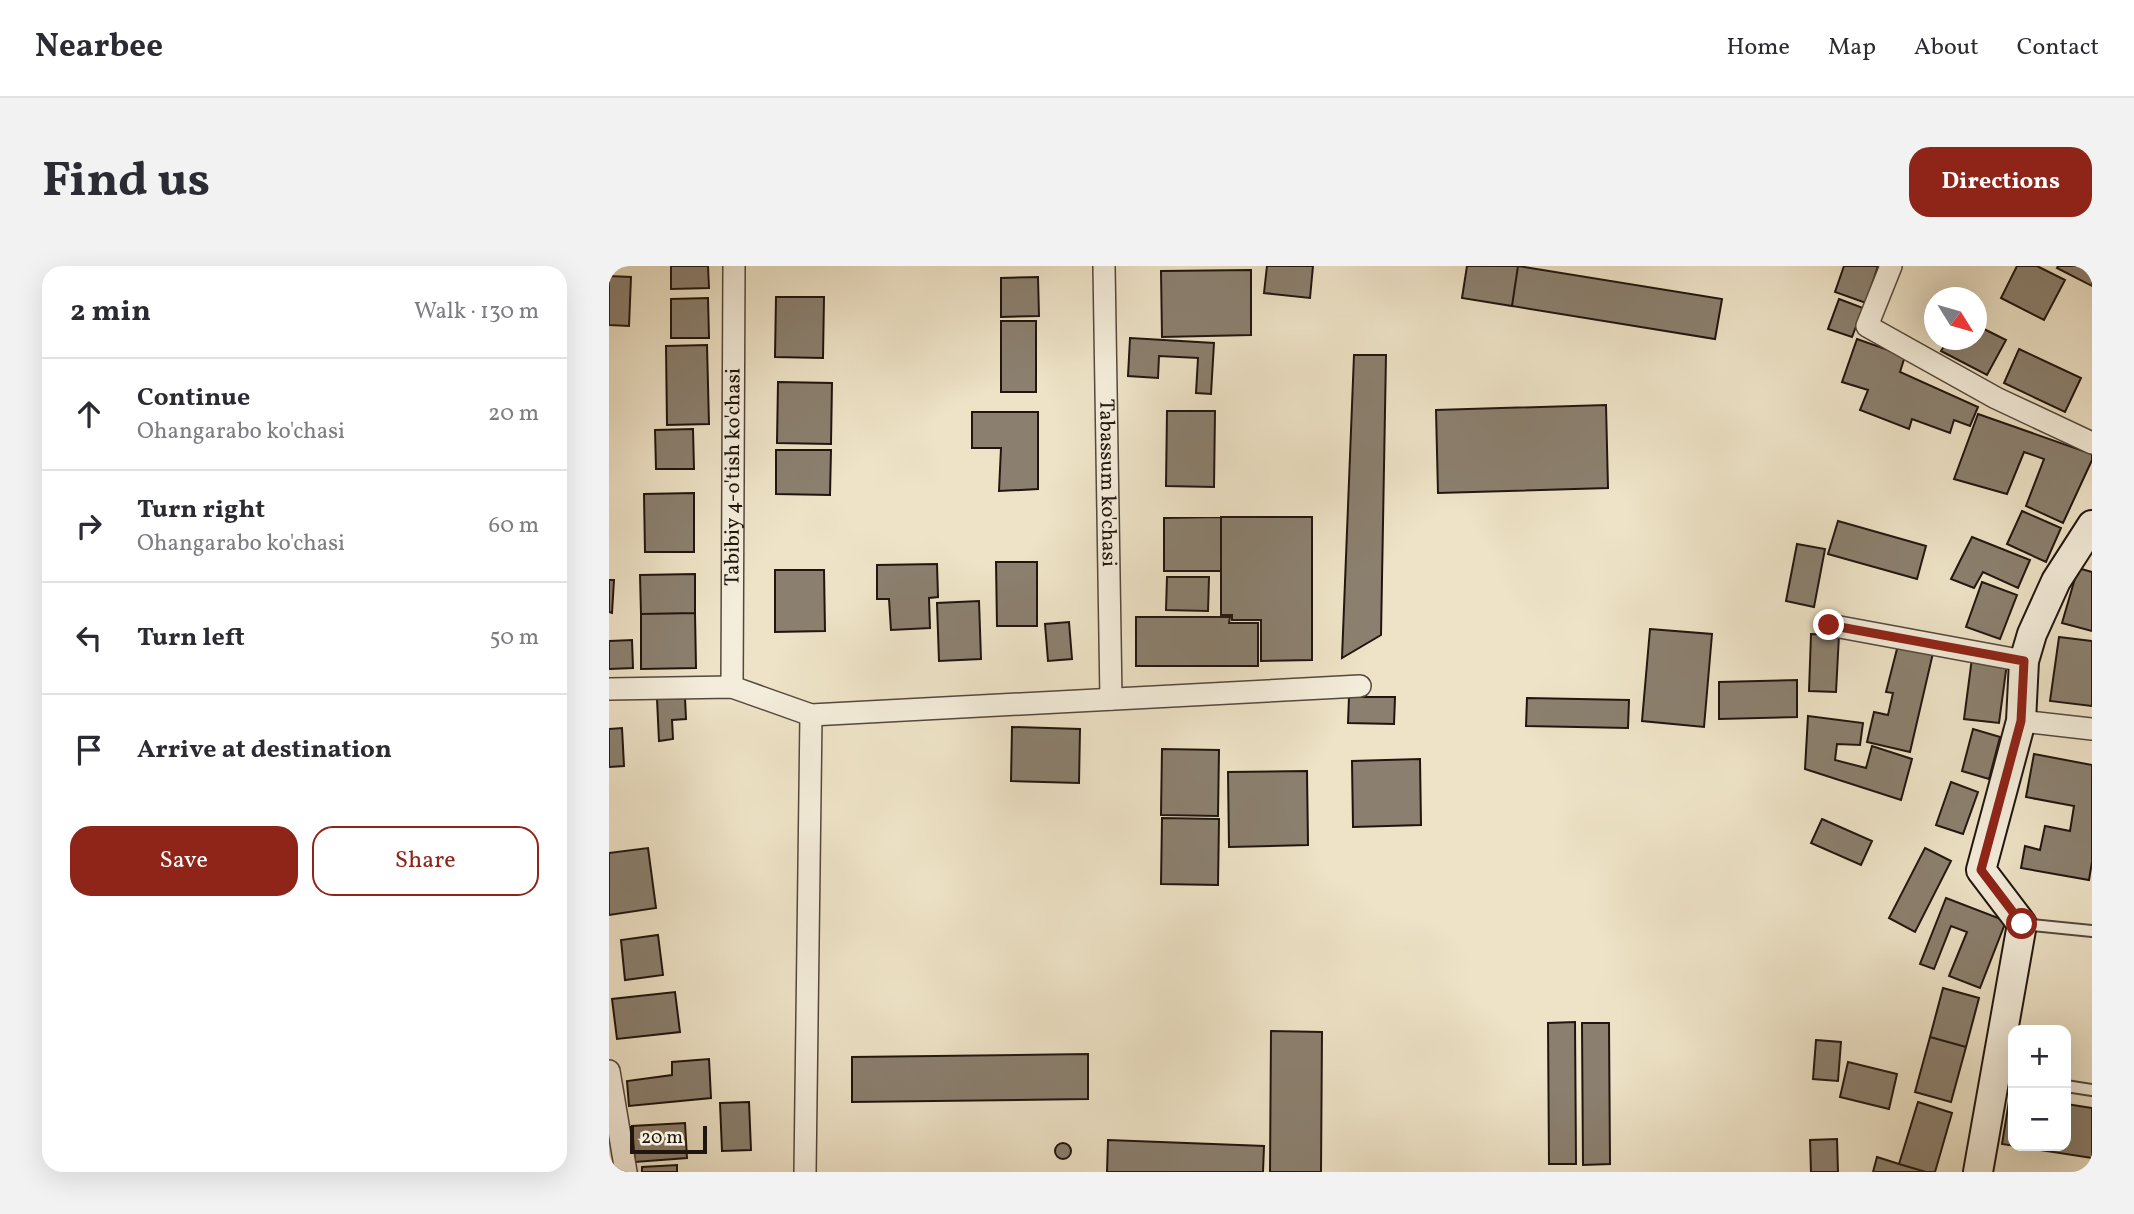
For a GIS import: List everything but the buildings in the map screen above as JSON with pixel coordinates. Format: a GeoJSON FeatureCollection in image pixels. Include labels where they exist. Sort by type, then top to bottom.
{"type":"FeatureCollection","features":[{"type":"Feature","properties":{"kind":"street","name":"Tabibiy 4-o'tish ko'chasi"},"geometry":{"type":"LineString","coordinates":[[732,687],[734,266]]}},
{"type":"Feature","properties":{"kind":"street","name":"Tabassum ko'chasi"},"geometry":{"type":"LineString","coordinates":[[1104,266],[1111,699]]}},
{"type":"Feature","properties":{"kind":"street"},"geometry":{"type":"LineString","coordinates":[[1891,266],[1867,326],[1996,398],[2092,443]]}},
{"type":"Feature","properties":{"kind":"street"},"geometry":{"type":"LineString","coordinates":[[1978,1172],[1999,1076],[2022,924],[1981,870],[2021,721],[2024,661],[2043,607],[2056,580],[2092,525]]}},
{"type":"Feature","properties":{"kind":"street"},"geometry":{"type":"LineString","coordinates":[[1829,625],[2024,661]]}},
{"type":"Feature","properties":{"kind":"street"},"geometry":{"type":"LineString","coordinates":[[609,689],[732,687],[811,715],[1360,686]]}},
{"type":"Feature","properties":{"kind":"street"},"geometry":{"type":"LineString","coordinates":[[805,1172],[811,715]]}},
{"type":"Feature","properties":{"kind":"street"},"geometry":{"type":"LineString","coordinates":[[2021,721],[2092,729]]}},
{"type":"Feature","properties":{"kind":"street"},"geometry":{"type":"LineString","coordinates":[[609,1072],[626,1172]]}},
{"type":"Feature","properties":{"kind":"lane"},"geometry":{"type":"LineString","coordinates":[[2022,924],[2092,931]]}},
{"type":"Feature","properties":{"kind":"lane"},"geometry":{"type":"LineString","coordinates":[[2071,1087],[2092,1090]]}},
{"type":"Feature","properties":{"kind":"route"},"geometry":{"type":"LineString","coordinates":[[1829,625],[2024,661],[2021,721],[1981,870],[2022,924]]}}]}
